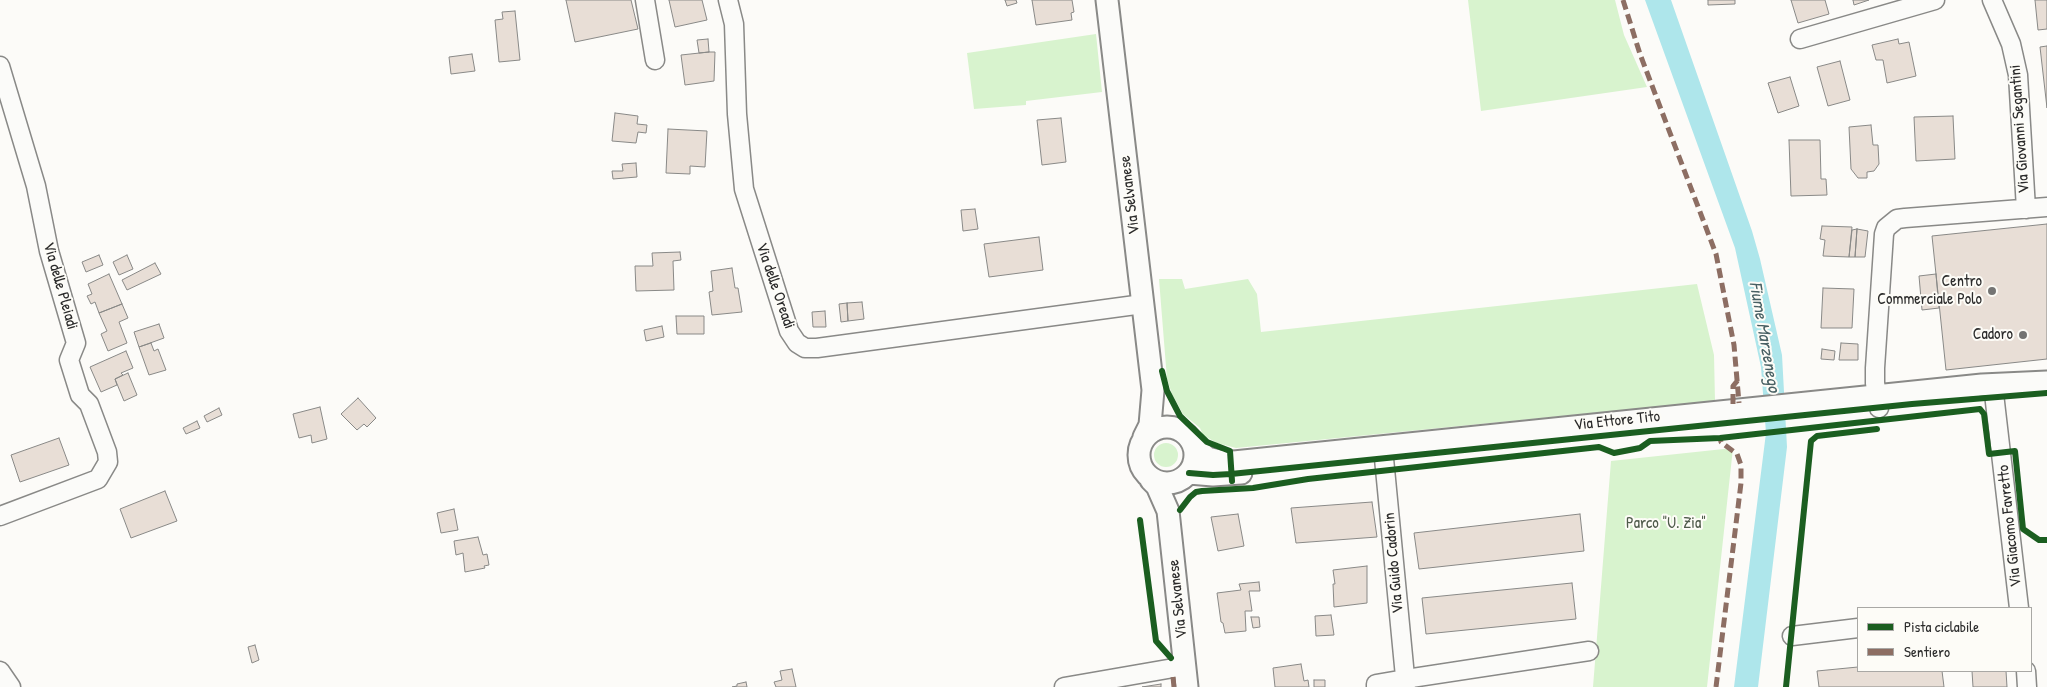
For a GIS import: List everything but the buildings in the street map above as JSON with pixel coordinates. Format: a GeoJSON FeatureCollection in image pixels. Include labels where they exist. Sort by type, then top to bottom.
{"type":"FeatureCollection","features":[{"type":"Feature","properties":{"kind":"street"},"geometry":{"type":"LineString","coordinates":[[645,0],[655,60]]}},
{"type":"Feature","properties":{"kind":"street","name":"Via delle Oreadi"},"geometry":{"type":"LineString","coordinates":[[728,0],[734,24],[737,114],[744,189],[789,331],[797,343],[805,348],[817,348],[1143,304]]}},
{"type":"Feature","properties":{"kind":"street","name":"Via Selvanese"},"geometry":{"type":"LineString","coordinates":[[1107,0],[1153,390],[1151,415],[1144,437]]}},
{"type":"Feature","properties":{"kind":"street"},"geometry":{"type":"LineString","coordinates":[[1800,40],[1935,0]]}},
{"type":"Feature","properties":{"kind":"street","name":"Via Giovanni Segantini"},"geometry":{"type":"LineString","coordinates":[[1878,402],[1875,368],[1884,234],[1886,228],[1897,219],[2026,208],[2018,74],[2011,44],[1992,0]]}},
{"type":"Feature","properties":{"kind":"street","name":"Via delle Pleiadi"},"geometry":{"type":"LineString","coordinates":[[0,70],[36,186],[49,251],[76,343],[69,360],[80,395],[89,404],[108,462],[98,479],[0,516]]}},
{"type":"Feature","properties":{"kind":"street"},"geometry":{"type":"LineString","coordinates":[[2026,208],[2047,207]]}},
{"type":"Feature","properties":{"kind":"street","name":"Via Ettore Tito"},"geometry":{"type":"LineString","coordinates":[[1183,478],[1231,474],[1384,453],[1994,390],[2047,382]]}},
{"type":"Feature","properties":{"kind":"street","name":"Via Selvanese"},"geometry":{"type":"LineString","coordinates":[[1153,390],[1166,419],[1177,429]]}},
{"type":"Feature","properties":{"kind":"street","name":"Via Ettore Tito"},"geometry":{"type":"LineString","coordinates":[[1994,390],[2047,393]]}},
{"type":"Feature","properties":{"kind":"street","name":"Via Giacomo Favretto"},"geometry":{"type":"LineString","coordinates":[[1994,390],[2019,607]]}},
{"type":"Feature","properties":{"kind":"street"},"geometry":{"type":"LineString","coordinates":[[1163,427],[1177,429],[1184,433],[1194,446],[1194,464],[1183,478],[1167,484],[1152,480],[1141,468],[1138,460],[1138,452],[1144,437],[1150,432],[1163,427]]}},
{"type":"Feature","properties":{"kind":"street","name":"Via Ettore Tito"},"geometry":{"type":"LineString","coordinates":[[1194,446],[1207,458],[1234,462],[1384,453]]}},
{"type":"Feature","properties":{"kind":"street","name":"Via Guido Cadorin"},"geometry":{"type":"LineString","coordinates":[[1384,453],[1405,683]]}},
{"type":"Feature","properties":{"kind":"street","name":"Via Selvanese"},"geometry":{"type":"LineString","coordinates":[[1168,511],[1183,478]]}},
{"type":"Feature","properties":{"kind":"street","name":"Via Selvanese"},"geometry":{"type":"LineString","coordinates":[[1152,480],[1157,486],[1168,511],[1186,677]]}},
{"type":"Feature","properties":{"kind":"street"},"geometry":{"type":"LineString","coordinates":[[1792,636],[1857,628]]}},
{"type":"Feature","properties":{"kind":"street"},"geometry":{"type":"LineString","coordinates":[[1376,687],[1376,684],[1405,683],[1589,652]]}},
{"type":"Feature","properties":{"kind":"street"},"geometry":{"type":"LineString","coordinates":[[0,671],[11,687]]}},
{"type":"Feature","properties":{"kind":"street"},"geometry":{"type":"LineString","coordinates":[[2026,672],[2028,687]]}},
{"type":"Feature","properties":{"kind":"street"},"geometry":{"type":"LineString","coordinates":[[1064,687],[1186,677]]}},
{"type":"Feature","properties":{"kind":"green space"},"geometry":{"type":"Polygon","coordinates":[[[1468,0],[1615,0],[1624,35],[1647,87],[1481,111],[1468,0]]]}},
{"type":"Feature","properties":{"kind":"green space"},"geometry":{"type":"Polygon","coordinates":[[[1096,34],[1102,92],[1026,101],[1026,105],[974,109],[967,53],[1096,34]]]}},
{"type":"Feature","properties":{"kind":"green space"},"geometry":{"type":"Polygon","coordinates":[[[1159,279],[1182,279],[1185,289],[1248,279],[1257,294],[1261,332],[1697,284],[1714,355],[1715,401],[1236,448],[1217,443],[1203,435],[1200,428],[1183,414],[1172,394],[1167,379],[1159,279]]]}},
{"type":"Feature","properties":{"kind":"green space"},"geometry":{"type":"Polygon","coordinates":[[[1166,443],[1175,446],[1178,455],[1175,464],[1166,467],[1157,464],[1154,455],[1157,446],[1166,443]]]}},
{"type":"Feature","properties":{"kind":"green space","name":"Parco \"U. Zia\""},"geometry":{"type":"Polygon","coordinates":[[[1733,448],[1707,687],[1593,687],[1611,461],[1733,448]]]}},
{"type":"Feature","properties":{"kind":"water","name":"Fiume Marzenego"},"geometry":{"type":"Polygon","coordinates":[[[1645,0],[1671,0],[1752,231],[1782,355],[1787,447],[1758,687],[1734,687],[1766,433],[1761,367],[1735,248],[1645,0]]]}},
{"type":"Feature","properties":{"kind":"marked path"},"geometry":{"type":"LineString","coordinates":[[1623,0],[1640,54],[1716,254],[1734,345],[1739,403]]}},
{"type":"Feature","properties":{"kind":"marked path"},"geometry":{"type":"LineString","coordinates":[[1733,404],[1733,386],[1738,380]]}},
{"type":"Feature","properties":{"kind":"marked path"},"geometry":{"type":"LineString","coordinates":[[1716,687],[1741,483],[1741,465],[1737,454],[1721,442],[1720,438]]}},
{"type":"Feature","properties":{"kind":"marked path"},"geometry":{"type":"LineString","coordinates":[[1173,677],[1174,687]]}},
{"type":"Feature","properties":{"kind":"cycle path"},"geometry":{"type":"LineString","coordinates":[[1162,371],[1167,391],[1180,416],[1207,442],[1230,451],[1232,481]]}},
{"type":"Feature","properties":{"kind":"cycle path"},"geometry":{"type":"LineString","coordinates":[[1189,473],[1231,474],[1912,404],[2047,393]]}},
{"type":"Feature","properties":{"kind":"cycle path"},"geometry":{"type":"LineString","coordinates":[[1180,510],[1190,497],[1196,492],[1202,491],[1253,488],[1308,479],[1599,447],[1614,453],[1640,448],[1650,441],[1720,438],[1980,409],[1984,414],[1989,454],[2015,451],[2023,529],[2039,540],[2047,540]]}},
{"type":"Feature","properties":{"kind":"cycle path"},"geometry":{"type":"LineString","coordinates":[[1786,687],[1811,441],[1817,436],[1877,429]]}},
{"type":"Feature","properties":{"kind":"cycle path"},"geometry":{"type":"LineString","coordinates":[[1140,520],[1156,641],[1171,658]]}},
{"type":"Feature","properties":{"kind":"place","name":"Centro Commerciale Polo"},"geometry":{"type":"Point","coordinates":[1992,291]}},
{"type":"Feature","properties":{"kind":"place","name":"Cadoro"},"geometry":{"type":"Point","coordinates":[2023,335]}}]}
